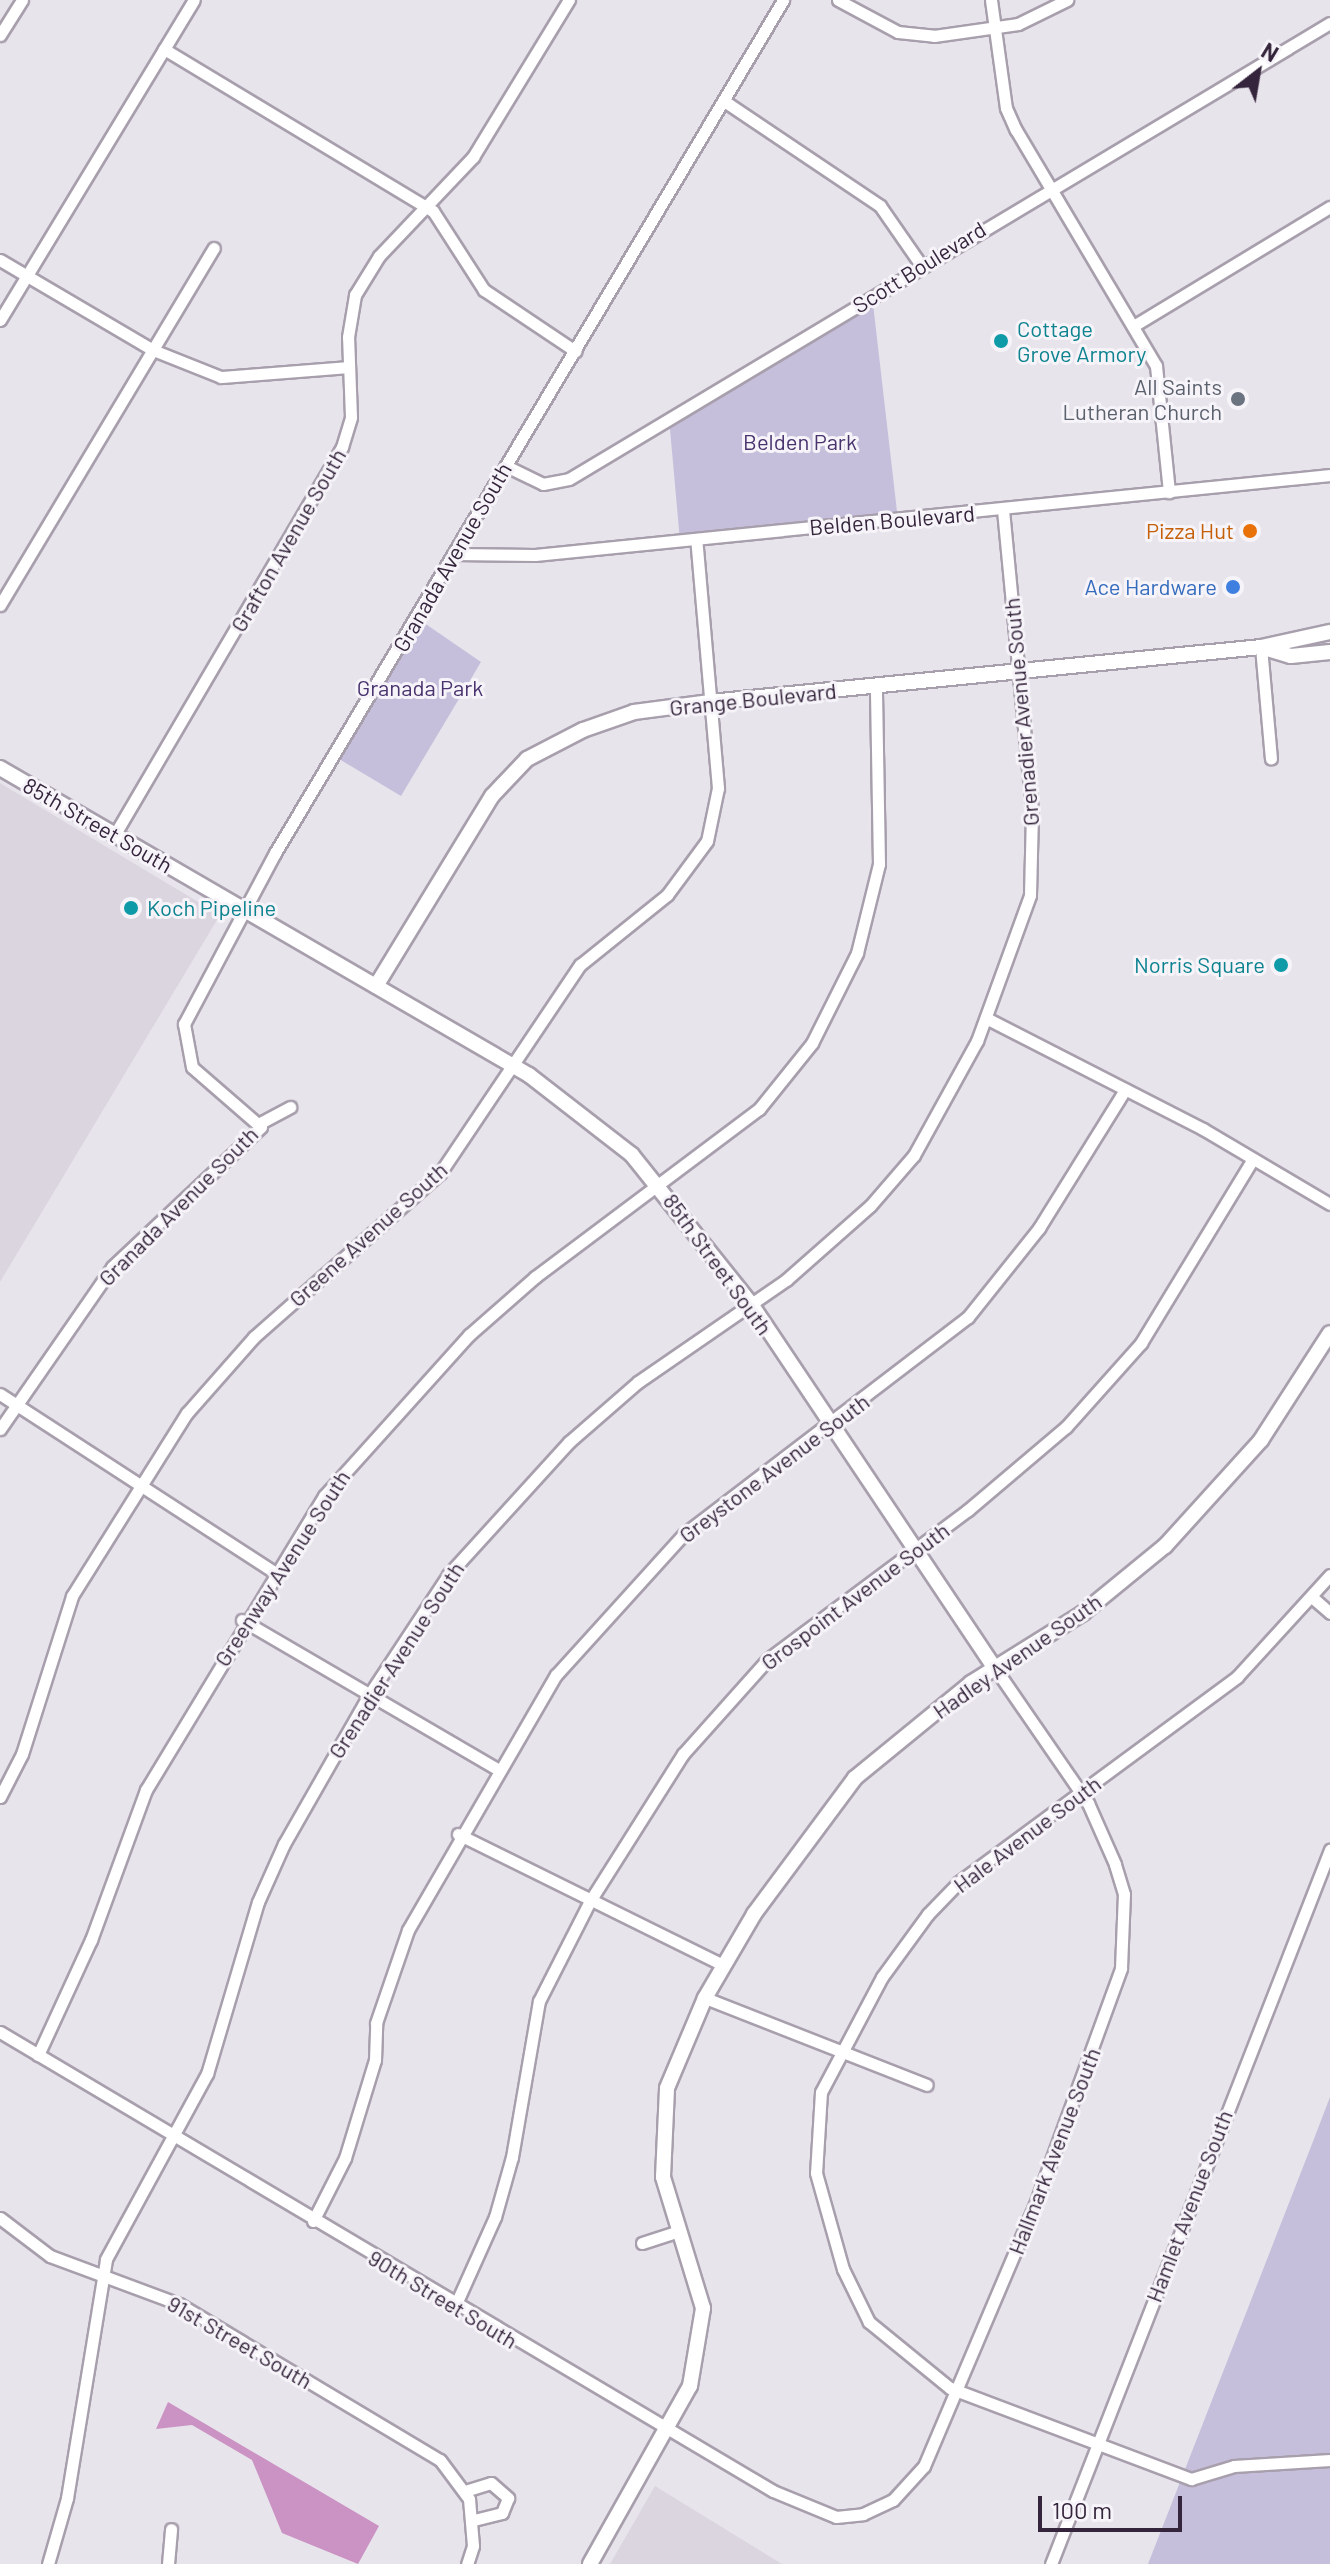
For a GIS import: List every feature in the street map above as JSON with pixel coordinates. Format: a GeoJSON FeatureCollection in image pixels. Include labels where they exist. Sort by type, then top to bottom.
{"type":"FeatureCollection","features":[{"type":"Feature","properties":{"kind":"street"},"geometry":{"type":"LineString","coordinates":[[0,35],[22,0]]}},
{"type":"Feature","properties":{"kind":"street"},"geometry":{"type":"LineString","coordinates":[[0,320],[194,0]]}},
{"type":"Feature","properties":{"kind":"street","name":"Grafton Avenue South"},"geometry":{"type":"LineString","coordinates":[[115,834],[333,467],[351,417],[347,367],[355,295],[379,256],[428,208],[473,157],[569,0]]}},
{"type":"Feature","properties":{"kind":"street","name":"Granada Avenue South"},"geometry":{"type":"LineString","coordinates":[[0,1429],[112,1267],[262,1122],[203,1079],[184,1039],[196,998],[506,466],[783,0]]}},
{"type":"Feature","properties":{"kind":"street"},"geometry":{"type":"LineString","coordinates":[[838,0],[904,33],[995,28],[1067,0]]}},
{"type":"Feature","properties":{"kind":"street"},"geometry":{"type":"LineString","coordinates":[[991,0],[1006,108],[1135,325],[1156,366],[1169,492]]}},
{"type":"Feature","properties":{"kind":"street","name":"Scott Boulevard"},"geometry":{"type":"LineString","coordinates":[[506,466],[543,484],[569,479],[1051,186],[1330,23]]}},
{"type":"Feature","properties":{"kind":"street"},"geometry":{"type":"LineString","coordinates":[[164,49],[428,208],[484,290],[575,351]]}},
{"type":"Feature","properties":{"kind":"street"},"geometry":{"type":"LineString","coordinates":[[724,101],[880,206],[921,265]]}},
{"type":"Feature","properties":{"kind":"street"},"geometry":{"type":"LineString","coordinates":[[1135,325],[1330,207]]}},
{"type":"Feature","properties":{"kind":"street"},"geometry":{"type":"LineString","coordinates":[[0,605],[214,248]]}},
{"type":"Feature","properties":{"kind":"street"},"geometry":{"type":"LineString","coordinates":[[0,260],[153,350],[221,377],[347,367]]}},
{"type":"Feature","properties":{"kind":"street","name":"Belden Boulevard"},"geometry":{"type":"LineString","coordinates":[[455,554],[535,555],[1330,475]]}},
{"type":"Feature","properties":{"kind":"street","name":"Grenadier Avenue South"},"geometry":{"type":"LineString","coordinates":[[48,2564],[67,2498],[100,2278],[142,2185],[207,2074],[271,1873],[369,1695],[436,1592],[520,1490],[638,1382],[751,1304],[870,1206],[914,1155],[986,1018],[1030,895],[1032,811],[1003,510]]}},
{"type":"Feature","properties":{"kind":"street","name":"Greene Avenue South"},"geometry":{"type":"LineString","coordinates":[[0,1797],[22,1754],[72,1596],[138,1484],[187,1413],[254,1337],[440,1173],[580,965],[667,895],[707,841],[718,788],[696,539]]}},
{"type":"Feature","properties":{"kind":"street","name":"Grange Boulevard"},"geometry":{"type":"LineString","coordinates":[[376,986],[492,796],[527,759],[634,712],[1261,647],[1330,632]]}},
{"type":"Feature","properties":{"kind":"street"},"geometry":{"type":"LineString","coordinates":[[1261,647],[1271,759]]}},
{"type":"Feature","properties":{"kind":"street","name":"Grange Boulevard"},"geometry":{"type":"LineString","coordinates":[[1261,647],[1291,656],[1330,652]]}},
{"type":"Feature","properties":{"kind":"street","name":"Greenway Avenue South"},"geometry":{"type":"LineString","coordinates":[[38,2055],[91,1940],[146,1790],[242,1620],[324,1496],[413,1390],[535,1277],[661,1186],[767,1100],[812,1043],[857,953],[883,820],[876,687]]}},
{"type":"Feature","properties":{"kind":"street","name":"85th Street South"},"geometry":{"type":"LineString","coordinates":[[0,768],[514,1067],[584,1115],[661,1186],[751,1304],[1080,1793]]}},
{"type":"Feature","properties":{"kind":"street"},"geometry":{"type":"LineString","coordinates":[[986,1018],[1253,1159],[1330,1204]]}},
{"type":"Feature","properties":{"kind":"street","name":"Greystone Avenue South"},"geometry":{"type":"LineString","coordinates":[[313,2221],[345,2158],[375,2060],[376,2023],[408,1930],[458,1834],[556,1675],[653,1563],[734,1493],[831,1425],[968,1317],[1039,1228],[1125,1090]]}},
{"type":"Feature","properties":{"kind":"street"},"geometry":{"type":"LineString","coordinates":[[262,1122],[290,1107]]}},
{"type":"Feature","properties":{"kind":"street","name":"Grospoint Avenue South"},"geometry":{"type":"LineString","coordinates":[[455,2306],[512,2157],[539,2001],[590,1901],[683,1754],[720,1709],[768,1659],[1033,1458],[1125,1364],[1189,1274],[1253,1159]]}},
{"type":"Feature","properties":{"kind":"street","name":"Hadley Avenue South"},"geometry":{"type":"LineString","coordinates":[[590,2564],[669,2431],[701,2340],[703,2308],[663,2177],[667,2088],[705,1998],[723,1965],[855,1778],[995,1668],[1083,1613],[1165,1546],[1261,1440],[1330,1333]]}},
{"type":"Feature","properties":{"kind":"street"},"geometry":{"type":"LineString","coordinates":[[0,1394],[274,1572]]}},
{"type":"Feature","properties":{"kind":"street","name":"Hale Avenue South"},"geometry":{"type":"LineString","coordinates":[[1330,1575],[1313,1598],[1237,1677],[1080,1793],[928,1914],[821,2092],[816,2173],[843,2269],[869,2322],[895,2350],[955,2391],[1191,2479],[1234,2466],[1330,2460]]}},
{"type":"Feature","properties":{"kind":"street"},"geometry":{"type":"LineString","coordinates":[[1313,1598],[1330,1613]]}},
{"type":"Feature","properties":{"kind":"street"},"geometry":{"type":"LineString","coordinates":[[242,1620],[497,1769]]}},
{"type":"Feature","properties":{"kind":"street","name":"Hallmark Avenue South"},"geometry":{"type":"LineString","coordinates":[[899,2495],[924,2466],[1036,2202],[1121,1968],[1124,1894],[1080,1793]]}},
{"type":"Feature","properties":{"kind":"street"},"geometry":{"type":"LineString","coordinates":[[458,1834],[723,1965]]}},
{"type":"Feature","properties":{"kind":"street","name":"Hamlet Avenue South"},"geometry":{"type":"LineString","coordinates":[[1051,2564],[1330,1850]]}},
{"type":"Feature","properties":{"kind":"street"},"geometry":{"type":"LineString","coordinates":[[705,1998],[927,2085]]}},
{"type":"Feature","properties":{"kind":"street","name":"90th Street South"},"geometry":{"type":"LineString","coordinates":[[0,2032],[455,2306],[669,2431],[824,2514],[863,2514],[899,2495]]}},
{"type":"Feature","properties":{"kind":"street","name":"91st Street South"},"geometry":{"type":"LineString","coordinates":[[0,2218],[50,2256],[100,2278],[179,2304],[440,2460],[465,2491],[474,2520],[467,2564]]}},
{"type":"Feature","properties":{"kind":"street"},"geometry":{"type":"LineString","coordinates":[[642,2243],[679,2231]]}},
{"type":"Feature","properties":{"kind":"street"},"geometry":{"type":"LineString","coordinates":[[465,2491],[491,2483],[508,2498],[502,2513],[474,2520]]}},
{"type":"Feature","properties":{"kind":"street"},"geometry":{"type":"LineString","coordinates":[[168,2564],[171,2529]]}},
{"type":"Feature","properties":{"kind":"shaded area"},"geometry":{"type":"Polygon","coordinates":[[[0,783],[220,915],[0,1282],[0,783]]]}},
{"type":"Feature","properties":{"kind":"shaded area"},"geometry":{"type":"Polygon","coordinates":[[[168,2402],[379,2526],[358,2564],[282,2533],[252,2460],[192,2425],[156,2429],[168,2402]]]}},
{"type":"Feature","properties":{"kind":"shaded area"},"geometry":{"type":"Polygon","coordinates":[[[655,2486],[782,2564],[610,2564],[655,2486]]]}},
{"type":"Feature","properties":{"kind":"green space","name":"Belden Park"},"geometry":{"type":"Polygon","coordinates":[[[872,295],[898,520],[680,541],[669,418],[872,295]]]}},
{"type":"Feature","properties":{"kind":"green space","name":"Granada Park"},"geometry":{"type":"Polygon","coordinates":[[[417,618],[481,662],[401,796],[334,756],[417,618]]]}},
{"type":"Feature","properties":{"kind":"green space"},"geometry":{"type":"Polygon","coordinates":[[[1330,2097],[1330,2564],[1148,2564],[1312,2144],[1330,2097]]]}},
{"type":"Feature","properties":{"kind":"place","name":"Cottage Grove Armory"},"geometry":{"type":"Point","coordinates":[1001,341]}},
{"type":"Feature","properties":{"kind":"place","name":"All Saints Lutheran Church"},"geometry":{"type":"Point","coordinates":[1238,399]}},
{"type":"Feature","properties":{"kind":"place","name":"Pizza Hut"},"geometry":{"type":"Point","coordinates":[1250,531]}},
{"type":"Feature","properties":{"kind":"place","name":"Ace Hardware"},"geometry":{"type":"Point","coordinates":[1233,587]}},
{"type":"Feature","properties":{"kind":"place","name":"Koch Pipeline"},"geometry":{"type":"Point","coordinates":[131,908]}},
{"type":"Feature","properties":{"kind":"place","name":"Norris Square"},"geometry":{"type":"Point","coordinates":[1281,965]}}]}
